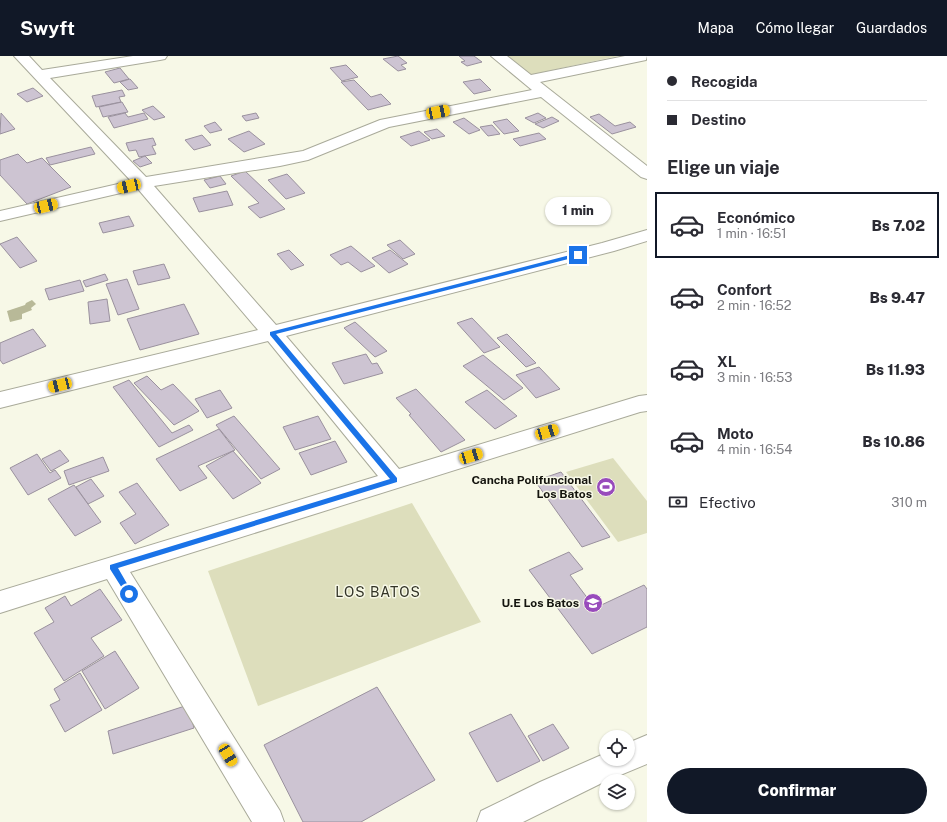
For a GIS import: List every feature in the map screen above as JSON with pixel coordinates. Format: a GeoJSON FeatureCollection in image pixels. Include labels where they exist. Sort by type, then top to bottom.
{"type":"FeatureCollection","features":[{"type":"Feature","properties":{"kind":"street"},"geometry":{"type":"LineString","coordinates":[[21,56],[142,183],[272,333],[395,480]]}},
{"type":"Feature","properties":{"kind":"street"},"geometry":{"type":"LineString","coordinates":[[39,75],[160,56]]}},
{"type":"Feature","properties":{"kind":"street"},"geometry":{"type":"LineString","coordinates":[[498,56],[647,174]]}},
{"type":"Feature","properties":{"kind":"street"},"geometry":{"type":"LineString","coordinates":[[527,80],[646,56]]}},
{"type":"Feature","properties":{"kind":"street"},"geometry":{"type":"LineString","coordinates":[[0,216],[142,183],[280,161],[308,155],[385,123],[543,92]]}},
{"type":"Feature","properties":{"kind":"street"},"geometry":{"type":"LineString","coordinates":[[0,400],[272,333],[601,249],[647,235]]}},
{"type":"Feature","properties":{"kind":"street"},"geometry":{"type":"LineString","coordinates":[[0,602],[639,404],[647,403]]}},
{"type":"Feature","properties":{"kind":"street"},"geometry":{"type":"LineString","coordinates":[[113,567],[269,822]]}},
{"type":"Feature","properties":{"kind":"street"},"geometry":{"type":"LineString","coordinates":[[635,755],[647,749]]}},
{"type":"Feature","properties":{"kind":"street"},"geometry":{"type":"LineString","coordinates":[[492,822],[550,792],[609,766]]}},
{"type":"Feature","properties":{"kind":"shaded area"},"geometry":{"type":"Polygon","coordinates":[[[501,56],[618,56],[529,75],[501,56]]]}},
{"type":"Feature","properties":{"kind":"shaded area"},"geometry":{"type":"Polygon","coordinates":[[[32,300],[36,304],[31,308],[32,310],[22,314],[22,319],[10,322],[7,311],[25,305],[32,300]]]}},
{"type":"Feature","properties":{"kind":"shaded area","name":"Cancha Polifuncional Los Batos"},"geometry":{"type":"Polygon","coordinates":[[[613,458],[647,501],[647,533],[618,542],[566,472],[613,458]]]}},
{"type":"Feature","properties":{"kind":"shaded area"},"geometry":{"type":"Polygon","coordinates":[[[412,503],[481,622],[258,706],[208,571],[412,503]]]}},
{"type":"Feature","properties":{"kind":"building"},"geometry":{"type":"Polygon","coordinates":[[[398,56],[407,63],[401,65],[406,69],[398,71],[383,59],[398,56]]]}},
{"type":"Feature","properties":{"kind":"building"},"geometry":{"type":"Polygon","coordinates":[[[459,56],[474,56],[482,62],[467,66],[461,62],[465,61],[459,56]]]}},
{"type":"Feature","properties":{"kind":"building"},"geometry":{"type":"Polygon","coordinates":[[[346,65],[358,77],[342,81],[330,68],[346,65]]]}},
{"type":"Feature","properties":{"kind":"building"},"geometry":{"type":"Polygon","coordinates":[[[120,68],[129,79],[114,83],[105,72],[120,68]]]}},
{"type":"Feature","properties":{"kind":"building"},"geometry":{"type":"Polygon","coordinates":[[[130,79],[138,88],[128,90],[120,82],[130,79]]]}},
{"type":"Feature","properties":{"kind":"building"},"geometry":{"type":"Polygon","coordinates":[[[480,79],[491,90],[474,94],[463,82],[480,79]]]}},
{"type":"Feature","properties":{"kind":"building"},"geometry":{"type":"Polygon","coordinates":[[[354,80],[371,97],[381,94],[391,104],[368,110],[341,82],[354,80]]]}},
{"type":"Feature","properties":{"kind":"building"},"geometry":{"type":"Polygon","coordinates":[[[33,88],[43,96],[27,102],[17,94],[33,88]]]}},
{"type":"Feature","properties":{"kind":"building"},"geometry":{"type":"Polygon","coordinates":[[[122,90],[125,96],[119,97],[121,102],[96,107],[92,96],[122,90]]]}},
{"type":"Feature","properties":{"kind":"building"},"geometry":{"type":"Polygon","coordinates":[[[122,102],[128,112],[103,117],[99,107],[122,102]]]}},
{"type":"Feature","properties":{"kind":"building"},"geometry":{"type":"Polygon","coordinates":[[[153,106],[165,117],[154,120],[142,110],[153,106]]]}},
{"type":"Feature","properties":{"kind":"building"},"geometry":{"type":"Polygon","coordinates":[[[1,113],[15,129],[0,134],[1,113]]]}},
{"type":"Feature","properties":{"kind":"building"},"geometry":{"type":"Polygon","coordinates":[[[125,113],[128,117],[144,113],[148,119],[114,128],[108,117],[125,113]]]}},
{"type":"Feature","properties":{"kind":"building"},"geometry":{"type":"Polygon","coordinates":[[[256,113],[259,118],[246,121],[242,116],[256,113]]]}},
{"type":"Feature","properties":{"kind":"building"},"geometry":{"type":"Polygon","coordinates":[[[538,113],[546,118],[534,123],[525,118],[538,113]]]}},
{"type":"Feature","properties":{"kind":"building"},"geometry":{"type":"Polygon","coordinates":[[[599,114],[615,126],[630,122],[636,127],[612,134],[590,117],[599,114]]]}},
{"type":"Feature","properties":{"kind":"building"},"geometry":{"type":"Polygon","coordinates":[[[552,117],[559,121],[543,128],[535,124],[552,117]]]}},
{"type":"Feature","properties":{"kind":"building"},"geometry":{"type":"Polygon","coordinates":[[[464,118],[480,130],[469,134],[453,122],[464,118]]]}},
{"type":"Feature","properties":{"kind":"building"},"geometry":{"type":"Polygon","coordinates":[[[507,119],[519,131],[504,134],[493,122],[507,119]]]}},
{"type":"Feature","properties":{"kind":"building"},"geometry":{"type":"Polygon","coordinates":[[[215,122],[222,130],[210,133],[204,126],[215,122]]]}},
{"type":"Feature","properties":{"kind":"building"},"geometry":{"type":"Polygon","coordinates":[[[492,125],[500,134],[488,136],[480,127],[492,125]]]}},
{"type":"Feature","properties":{"kind":"building"},"geometry":{"type":"Polygon","coordinates":[[[437,129],[445,136],[432,139],[424,132],[437,129]]]}},
{"type":"Feature","properties":{"kind":"building"},"geometry":{"type":"Polygon","coordinates":[[[249,131],[265,144],[244,152],[228,139],[249,131]]]}},
{"type":"Feature","properties":{"kind":"building"},"geometry":{"type":"Polygon","coordinates":[[[419,131],[430,140],[411,146],[400,137],[419,131]]]}},
{"type":"Feature","properties":{"kind":"building"},"geometry":{"type":"Polygon","coordinates":[[[539,133],[546,139],[520,146],[513,139],[539,133]]]}},
{"type":"Feature","properties":{"kind":"building"},"geometry":{"type":"Polygon","coordinates":[[[202,135],[211,145],[194,150],[185,140],[202,135]]]}},
{"type":"Feature","properties":{"kind":"building"},"geometry":{"type":"Polygon","coordinates":[[[153,138],[156,145],[152,146],[156,154],[139,157],[136,150],[129,151],[126,143],[153,138]]]}},
{"type":"Feature","properties":{"kind":"building"},"geometry":{"type":"Polygon","coordinates":[[[91,147],[95,154],[50,165],[46,158],[91,147]]]}},
{"type":"Feature","properties":{"kind":"building"},"geometry":{"type":"Polygon","coordinates":[[[18,154],[27,163],[42,158],[71,187],[27,204],[0,175],[0,160],[18,154]]]}},
{"type":"Feature","properties":{"kind":"building"},"geometry":{"type":"Polygon","coordinates":[[[145,156],[152,163],[140,167],[133,161],[145,156]]]}},
{"type":"Feature","properties":{"kind":"building"},"geometry":{"type":"Polygon","coordinates":[[[245,171],[285,209],[260,218],[248,207],[259,203],[231,176],[245,171]]]}},
{"type":"Feature","properties":{"kind":"building"},"geometry":{"type":"Polygon","coordinates":[[[287,174],[305,193],[286,199],[268,180],[287,174]]]}},
{"type":"Feature","properties":{"kind":"building"},"geometry":{"type":"Polygon","coordinates":[[[220,176],[226,184],[210,188],[204,180],[220,176]]]}},
{"type":"Feature","properties":{"kind":"building"},"geometry":{"type":"Polygon","coordinates":[[[227,191],[233,205],[199,212],[193,198],[227,191]]]}},
{"type":"Feature","properties":{"kind":"building"},"geometry":{"type":"Polygon","coordinates":[[[129,216],[134,226],[103,233],[99,223],[129,216]]]}},
{"type":"Feature","properties":{"kind":"building"},"geometry":{"type":"Polygon","coordinates":[[[17,237],[37,261],[20,268],[0,244],[17,237]]]}},
{"type":"Feature","properties":{"kind":"building"},"geometry":{"type":"Polygon","coordinates":[[[400,240],[415,254],[403,259],[387,245],[400,240]]]}},
{"type":"Feature","properties":{"kind":"building"},"geometry":{"type":"Polygon","coordinates":[[[351,246],[375,266],[361,272],[348,262],[341,265],[330,255],[351,246]]]}},
{"type":"Feature","properties":{"kind":"building"},"geometry":{"type":"Polygon","coordinates":[[[289,250],[304,265],[291,270],[277,254],[289,250]]]}},
{"type":"Feature","properties":{"kind":"building"},"geometry":{"type":"Polygon","coordinates":[[[390,250],[408,264],[389,273],[372,258],[390,250]]]}},
{"type":"Feature","properties":{"kind":"building"},"geometry":{"type":"Polygon","coordinates":[[[164,264],[170,278],[138,285],[133,271],[164,264]]]}},
{"type":"Feature","properties":{"kind":"building"},"geometry":{"type":"Polygon","coordinates":[[[105,274],[108,280],[86,287],[83,281],[105,274]]]}},
{"type":"Feature","properties":{"kind":"building"},"geometry":{"type":"Polygon","coordinates":[[[127,279],[139,309],[118,315],[106,284],[127,279]]]}},
{"type":"Feature","properties":{"kind":"building"},"geometry":{"type":"Polygon","coordinates":[[[80,280],[84,291],[49,300],[45,289],[80,280]]]}},
{"type":"Feature","properties":{"kind":"building"},"geometry":{"type":"Polygon","coordinates":[[[107,299],[110,321],[90,324],[88,302],[107,299]]]}},
{"type":"Feature","properties":{"kind":"building"},"geometry":{"type":"Polygon","coordinates":[[[184,304],[199,334],[140,350],[127,319],[184,304]]]}},
{"type":"Feature","properties":{"kind":"building"},"geometry":{"type":"Polygon","coordinates":[[[472,318],[500,347],[484,353],[457,323],[472,318]]]}},
{"type":"Feature","properties":{"kind":"building"},"geometry":{"type":"Polygon","coordinates":[[[355,322],[387,351],[375,357],[344,328],[355,322]]]}},
{"type":"Feature","properties":{"kind":"building"},"geometry":{"type":"Polygon","coordinates":[[[33,329],[46,346],[3,364],[0,360],[0,343],[33,329]]]}},
{"type":"Feature","properties":{"kind":"building"},"geometry":{"type":"Polygon","coordinates":[[[507,334],[536,363],[526,367],[497,338],[507,334]]]}},
{"type":"Feature","properties":{"kind":"building"},"geometry":{"type":"Polygon","coordinates":[[[366,354],[372,364],[377,363],[383,373],[344,384],[332,363],[366,354]]]}},
{"type":"Feature","properties":{"kind":"building"},"geometry":{"type":"Polygon","coordinates":[[[483,355],[523,388],[504,400],[463,366],[483,355]]]}},
{"type":"Feature","properties":{"kind":"building"},"geometry":{"type":"Polygon","coordinates":[[[539,367],[560,389],[536,398],[516,375],[539,367]]]}},
{"type":"Feature","properties":{"kind":"building"},"geometry":{"type":"Polygon","coordinates":[[[147,376],[161,390],[173,384],[199,411],[174,425],[134,383],[147,376]]]}},
{"type":"Feature","properties":{"kind":"building"},"geometry":{"type":"Polygon","coordinates":[[[129,380],[172,433],[189,425],[193,430],[159,447],[113,387],[129,380]]]}},
{"type":"Feature","properties":{"kind":"building"},"geometry":{"type":"Polygon","coordinates":[[[416,389],[465,440],[441,452],[409,415],[411,414],[396,398],[416,389]]]}},
{"type":"Feature","properties":{"kind":"building"},"geometry":{"type":"Polygon","coordinates":[[[220,390],[232,408],[207,418],[195,399],[220,390]]]}},
{"type":"Feature","properties":{"kind":"building"},"geometry":{"type":"Polygon","coordinates":[[[487,390],[517,416],[495,429],[465,402],[487,390]]]}},
{"type":"Feature","properties":{"kind":"building"},"geometry":{"type":"Polygon","coordinates":[[[234,416],[280,469],[261,479],[216,425],[234,416]]]}},
{"type":"Feature","properties":{"kind":"building"},"geometry":{"type":"Polygon","coordinates":[[[318,416],[331,439],[295,450],[283,427],[318,416]]]}},
{"type":"Feature","properties":{"kind":"building"},"geometry":{"type":"Polygon","coordinates":[[[219,429],[235,450],[198,466],[207,478],[180,491],[156,459],[219,429]]]}},
{"type":"Feature","properties":{"kind":"building"},"geometry":{"type":"Polygon","coordinates":[[[335,441],[347,462],[311,475],[299,453],[335,441]]]}},
{"type":"Feature","properties":{"kind":"building"},"geometry":{"type":"Polygon","coordinates":[[[60,450],[69,461],[51,471],[42,459],[60,450]]]}},
{"type":"Feature","properties":{"kind":"building"},"geometry":{"type":"Polygon","coordinates":[[[233,451],[261,483],[233,499],[206,466],[233,451]]]}},
{"type":"Feature","properties":{"kind":"building"},"geometry":{"type":"Polygon","coordinates":[[[37,454],[50,473],[55,470],[61,478],[28,495],[10,468],[37,454]]]}},
{"type":"Feature","properties":{"kind":"building"},"geometry":{"type":"Polygon","coordinates":[[[103,457],[109,471],[69,485],[64,471],[103,457]]]}},
{"type":"Feature","properties":{"kind":"building"},"geometry":{"type":"Polygon","coordinates":[[[561,472],[610,537],[582,547],[535,481],[561,472]]]}},
{"type":"Feature","properties":{"kind":"building"},"geometry":{"type":"Polygon","coordinates":[[[91,479],[104,496],[88,504],[76,487],[91,479]]]}},
{"type":"Feature","properties":{"kind":"building"},"geometry":{"type":"Polygon","coordinates":[[[137,483],[169,525],[135,544],[120,523],[136,514],[119,492],[137,483]]]}},
{"type":"Feature","properties":{"kind":"building"},"geometry":{"type":"Polygon","coordinates":[[[74,485],[101,522],[75,536],[48,499],[74,485]]]}},
{"type":"Feature","properties":{"kind":"building"},"geometry":{"type":"Polygon","coordinates":[[[569,552],[583,569],[570,575],[595,608],[644,585],[647,589],[647,627],[592,654],[529,570],[569,552]]]}},
{"type":"Feature","properties":{"kind":"building"},"geometry":{"type":"Polygon","coordinates":[[[100,589],[122,620],[91,638],[104,656],[64,681],[34,633],[54,622],[45,608],[65,596],[71,606],[100,589]]]}},
{"type":"Feature","properties":{"kind":"building"},"geometry":{"type":"Polygon","coordinates":[[[115,651],[139,688],[105,709],[82,671],[115,651]]]}},
{"type":"Feature","properties":{"kind":"building"},"geometry":{"type":"Polygon","coordinates":[[[80,673],[102,710],[65,732],[50,705],[60,700],[54,689],[80,673]]]}},
{"type":"Feature","properties":{"kind":"building"},"geometry":{"type":"Polygon","coordinates":[[[377,687],[435,780],[361,822],[303,822],[264,745],[377,687]]]}},
{"type":"Feature","properties":{"kind":"building"},"geometry":{"type":"Polygon","coordinates":[[[188,705],[194,728],[113,754],[108,731],[188,705]]]}},
{"type":"Feature","properties":{"kind":"building"},"geometry":{"type":"Polygon","coordinates":[[[511,714],[540,761],[497,782],[469,733],[511,714]]]}},
{"type":"Feature","properties":{"kind":"building"},"geometry":{"type":"Polygon","coordinates":[[[553,724],[569,748],[543,761],[528,736],[553,724]]]}},
{"type":"Feature","properties":{"kind":"place","name":"Cancha Polifuncional Los Batos"},"geometry":{"type":"Point","coordinates":[606,487]}},
{"type":"Feature","properties":{"kind":"place","name":"U.E Los Batos"},"geometry":{"type":"Point","coordinates":[593,603]}},
{"type":"Feature","properties":{"kind":"district","name":"LOS BATOS"},"geometry":{"type":"Point","coordinates":[378,592]}},
{"type":"Feature","properties":{"kind":"route"},"geometry":{"type":"LineString","coordinates":[[129,594],[113,567],[395,480],[272,333],[578,255]]}}]}
